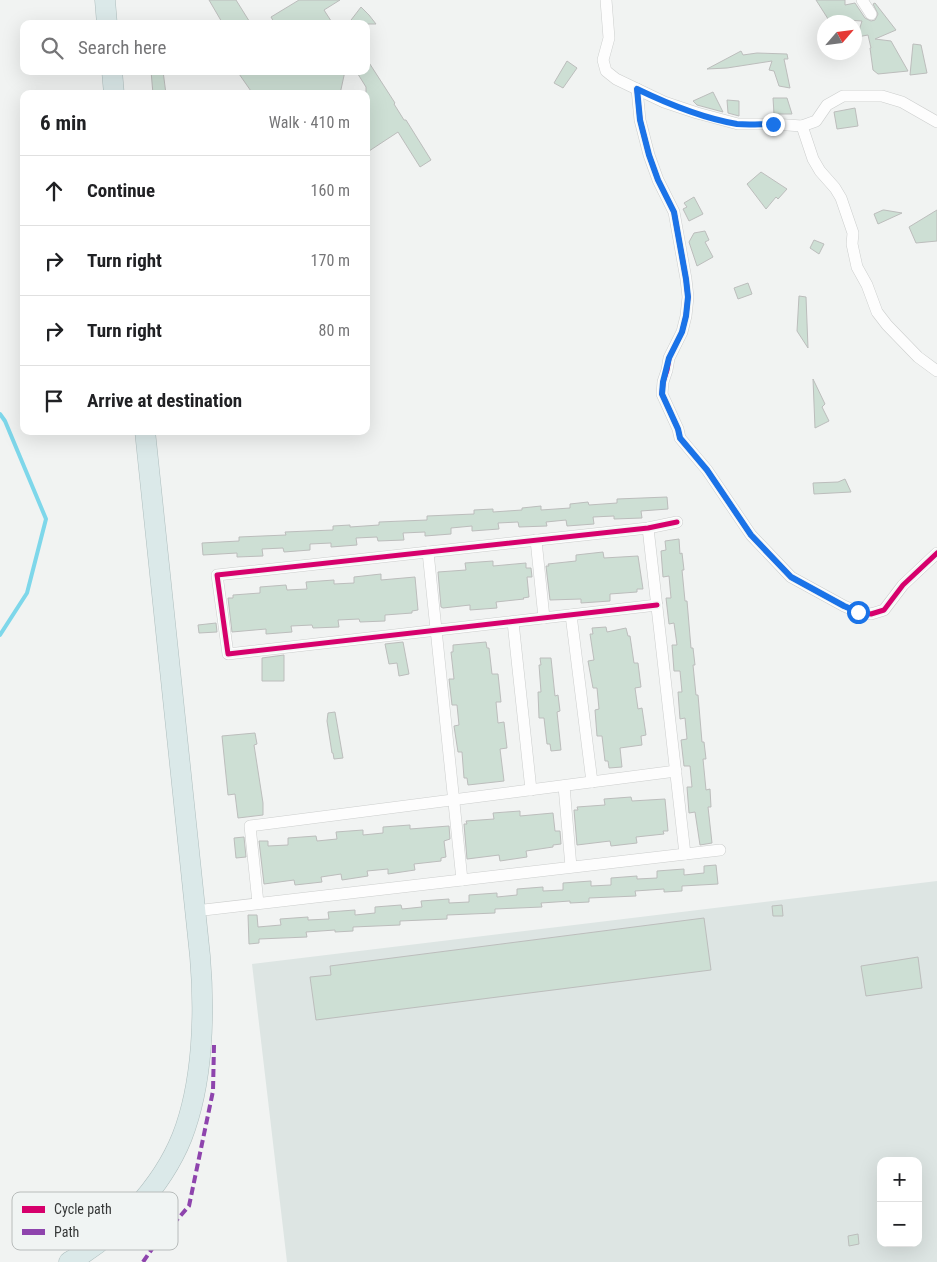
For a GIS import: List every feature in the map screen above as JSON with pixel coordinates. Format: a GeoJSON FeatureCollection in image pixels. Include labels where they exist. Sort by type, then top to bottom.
{"type":"FeatureCollection","features":[{"type":"Feature","properties":{"kind":"highway"},"geometry":{"type":"LineString","coordinates":[[105,0],[107,20]]}},
{"type":"Feature","properties":{"kind":"highway"},"geometry":{"type":"LineString","coordinates":[[112,75],[114,90]]}},
{"type":"Feature","properties":{"kind":"highway"},"geometry":{"type":"LineString","coordinates":[[145,435],[202,980],[199,1065],[182,1137],[168,1164],[149,1192]]}},
{"type":"Feature","properties":{"kind":"highway"},"geometry":{"type":"LineString","coordinates":[[69,1262],[88,1250]]}},
{"type":"Feature","properties":{"kind":"street"},"geometry":{"type":"LineString","coordinates":[[606,0],[609,38],[603,60],[606,71],[616,79],[664,102],[697,114],[738,124],[802,126],[816,121],[827,105],[844,96],[882,96],[902,102],[937,122]]}},
{"type":"Feature","properties":{"kind":"street"},"geometry":{"type":"LineString","coordinates":[[862,0],[871,14]]}},
{"type":"Feature","properties":{"kind":"street"},"geometry":{"type":"LineString","coordinates":[[637,89],[640,120],[649,155],[658,180],[674,212],[686,279],[688,297],[686,316],[682,332],[669,358],[662,394],[678,429],[680,438],[707,470],[751,535],[791,577],[844,606],[858,612],[871,614],[884,610],[903,585],[937,553]]}},
{"type":"Feature","properties":{"kind":"street"},"geometry":{"type":"LineString","coordinates":[[802,126],[813,159],[820,172],[835,188],[841,198],[854,233],[852,244],[857,267],[867,285],[877,312],[918,357],[937,371]]}},
{"type":"Feature","properties":{"kind":"street"},"geometry":{"type":"LineString","coordinates":[[657,605],[228,654],[217,575],[648,528],[677,522]]}},
{"type":"Feature","properties":{"kind":"street"},"geometry":{"type":"LineString","coordinates":[[648,528],[685,854]]}},
{"type":"Feature","properties":{"kind":"street"},"geometry":{"type":"LineString","coordinates":[[536,540],[544,618]]}},
{"type":"Feature","properties":{"kind":"street"},"geometry":{"type":"LineString","coordinates":[[428,552],[462,880]]}},
{"type":"Feature","properties":{"kind":"street"},"geometry":{"type":"LineString","coordinates":[[571,615],[592,782]]}},
{"type":"Feature","properties":{"kind":"street"},"geometry":{"type":"LineString","coordinates":[[513,622],[531,790]]}},
{"type":"Feature","properties":{"kind":"street"},"geometry":{"type":"LineString","coordinates":[[258,903],[250,826],[676,771]]}},
{"type":"Feature","properties":{"kind":"street"},"geometry":{"type":"LineString","coordinates":[[564,786],[571,867]]}},
{"type":"Feature","properties":{"kind":"street"},"geometry":{"type":"LineString","coordinates":[[196,911],[720,850]]}},
{"type":"Feature","properties":{"kind":"shaded area"},"geometry":{"type":"Polygon","coordinates":[[[937,881],[937,1262],[287,1262],[252,964],[937,881]]]}},
{"type":"Feature","properties":{"kind":"building"},"geometry":{"type":"Polygon","coordinates":[[[209,0],[236,0],[248,20],[221,20],[209,0]]]}},
{"type":"Feature","properties":{"kind":"building"},"geometry":{"type":"Polygon","coordinates":[[[299,0],[340,0],[324,10],[330,20],[273,20],[271,17],[299,0]]]}},
{"type":"Feature","properties":{"kind":"building"},"geometry":{"type":"Polygon","coordinates":[[[816,0],[845,0],[845,5],[855,3],[865,18],[871,21],[875,20],[878,14],[873,4],[875,3],[896,30],[875,39],[891,41],[908,71],[878,74],[873,70],[868,35],[862,36],[862,15],[826,15],[816,0]]]}},
{"type":"Feature","properties":{"kind":"building"},"geometry":{"type":"Polygon","coordinates":[[[361,7],[376,24],[370,24],[370,20],[351,20],[361,7]]]}},
{"type":"Feature","properties":{"kind":"building"},"geometry":{"type":"Polygon","coordinates":[[[913,44],[921,45],[927,73],[910,75],[913,44]]]}},
{"type":"Feature","properties":{"kind":"building"},"geometry":{"type":"Polygon","coordinates":[[[741,51],[743,55],[757,53],[787,54],[788,59],[784,59],[790,88],[779,86],[774,71],[769,70],[772,61],[707,69],[741,51]]]}},
{"type":"Feature","properties":{"kind":"building"},"geometry":{"type":"Polygon","coordinates":[[[567,61],[577,68],[563,88],[554,83],[567,61]]]}},
{"type":"Feature","properties":{"kind":"building"},"geometry":{"type":"Polygon","coordinates":[[[370,64],[431,160],[420,167],[398,132],[370,150],[370,90],[366,90],[358,75],[370,75],[370,64]]]}},
{"type":"Feature","properties":{"kind":"building"},"geometry":{"type":"Polygon","coordinates":[[[151,75],[164,75],[165,90],[153,90],[151,75]]]}},
{"type":"Feature","properties":{"kind":"building"},"geometry":{"type":"Polygon","coordinates":[[[240,75],[344,75],[341,90],[250,90],[240,75]]]}},
{"type":"Feature","properties":{"kind":"building"},"geometry":{"type":"Polygon","coordinates":[[[713,92],[723,112],[697,105],[693,101],[713,92]]]}},
{"type":"Feature","properties":{"kind":"building"},"geometry":{"type":"Polygon","coordinates":[[[773,98],[787,98],[792,114],[774,114],[773,98]]]}},
{"type":"Feature","properties":{"kind":"building"},"geometry":{"type":"Polygon","coordinates":[[[727,100],[739,101],[739,116],[728,113],[727,100]]]}},
{"type":"Feature","properties":{"kind":"building"},"geometry":{"type":"Polygon","coordinates":[[[855,108],[858,126],[837,129],[834,112],[855,108]]]}},
{"type":"Feature","properties":{"kind":"building"},"geometry":{"type":"Polygon","coordinates":[[[761,172],[787,189],[778,199],[776,197],[766,209],[747,184],[761,172]]]}},
{"type":"Feature","properties":{"kind":"building"},"geometry":{"type":"Polygon","coordinates":[[[694,197],[703,214],[689,221],[683,209],[687,207],[684,203],[694,197]]]}},
{"type":"Feature","properties":{"kind":"building"},"geometry":{"type":"Polygon","coordinates":[[[883,210],[902,213],[878,224],[874,214],[883,210]]]}},
{"type":"Feature","properties":{"kind":"building"},"geometry":{"type":"Polygon","coordinates":[[[937,210],[937,241],[916,243],[909,227],[937,210]]]}},
{"type":"Feature","properties":{"kind":"building"},"geometry":{"type":"Polygon","coordinates":[[[705,231],[709,240],[705,242],[713,257],[697,266],[689,242],[694,233],[705,231]]]}},
{"type":"Feature","properties":{"kind":"building"},"geometry":{"type":"Polygon","coordinates":[[[814,240],[824,244],[819,254],[810,248],[814,240]]]}},
{"type":"Feature","properties":{"kind":"building"},"geometry":{"type":"Polygon","coordinates":[[[748,283],[752,294],[738,299],[734,288],[748,283]]]}},
{"type":"Feature","properties":{"kind":"building"},"geometry":{"type":"Polygon","coordinates":[[[799,296],[806,297],[808,348],[797,331],[799,296]]]}},
{"type":"Feature","properties":{"kind":"building"},"geometry":{"type":"Polygon","coordinates":[[[813,379],[825,404],[822,407],[829,421],[815,428],[813,379]]]}},
{"type":"Feature","properties":{"kind":"building"},"geometry":{"type":"Polygon","coordinates":[[[845,479],[851,492],[814,494],[813,483],[838,482],[845,479]]]}},
{"type":"Feature","properties":{"kind":"building"},"geometry":{"type":"Polygon","coordinates":[[[667,497],[668,509],[641,511],[642,518],[614,519],[614,516],[593,517],[594,524],[567,526],[566,520],[546,522],[547,526],[519,527],[518,522],[498,523],[499,529],[472,531],[472,526],[451,528],[451,534],[425,536],[425,532],[403,533],[404,540],[378,541],[377,537],[356,538],[357,545],[331,547],[331,543],[310,544],[310,550],[284,552],[283,548],[262,549],[263,556],[237,557],[237,553],[203,555],[202,543],[239,541],[239,537],[286,535],[285,532],[333,530],[333,526],[350,525],[350,527],[379,525],[379,522],[427,520],[427,516],[474,514],[474,510],[493,509],[493,512],[522,510],[522,508],[541,506],[541,510],[570,508],[570,504],[588,502],[589,505],[617,503],[617,499],[667,497]]]}},
{"type":"Feature","properties":{"kind":"building"},"geometry":{"type":"Polygon","coordinates":[[[679,539],[684,570],[682,570],[685,601],[687,601],[691,648],[693,648],[695,665],[693,665],[696,695],[698,695],[702,742],[704,742],[706,759],[703,759],[706,790],[710,789],[711,807],[708,807],[712,843],[700,845],[695,812],[689,813],[687,787],[692,787],[690,766],[684,766],[681,740],[687,739],[685,718],[680,719],[678,692],[682,692],[680,671],[674,671],[672,645],[677,645],[674,623],[669,624],[666,598],[671,598],[669,576],[663,577],[661,551],[666,550],[665,541],[679,539]]]}},
{"type":"Feature","properties":{"kind":"building"},"geometry":{"type":"Polygon","coordinates":[[[603,552],[604,558],[638,556],[643,589],[637,589],[637,592],[610,594],[610,601],[581,603],[581,599],[550,600],[546,566],[549,566],[548,564],[576,561],[576,555],[603,552]]]}},
{"type":"Feature","properties":{"kind":"building"},"geometry":{"type":"Polygon","coordinates":[[[493,561],[493,566],[526,563],[526,568],[531,568],[532,577],[527,577],[529,597],[496,602],[497,608],[470,610],[470,605],[441,607],[438,572],[466,570],[465,563],[493,561]]]}},
{"type":"Feature","properties":{"kind":"building"},"geometry":{"type":"Polygon","coordinates":[[[381,574],[381,580],[415,577],[418,610],[412,611],[412,613],[385,615],[385,621],[360,622],[359,619],[338,620],[339,627],[313,628],[312,625],[291,626],[292,632],[266,634],[266,629],[232,632],[228,598],[233,598],[233,595],[260,593],[260,587],[286,585],[287,590],[307,589],[306,582],[334,580],[334,584],[354,583],[354,577],[381,574]]]}},
{"type":"Feature","properties":{"kind":"building"},"geometry":{"type":"Polygon","coordinates":[[[216,623],[217,632],[199,633],[198,625],[216,623]]]}},
{"type":"Feature","properties":{"kind":"building"},"geometry":{"type":"Polygon","coordinates":[[[606,627],[607,632],[626,628],[628,636],[630,636],[634,663],[638,663],[641,687],[635,688],[638,709],[642,708],[646,735],[641,736],[642,745],[620,748],[622,767],[609,768],[608,761],[605,761],[602,736],[597,736],[595,710],[599,709],[597,688],[593,688],[588,661],[594,660],[590,634],[593,634],[592,628],[606,627]]]}},
{"type":"Feature","properties":{"kind":"building"},"geometry":{"type":"Polygon","coordinates":[[[403,642],[409,674],[399,676],[397,663],[389,664],[385,644],[403,642]]]}},
{"type":"Feature","properties":{"kind":"building"},"geometry":{"type":"Polygon","coordinates":[[[486,642],[487,648],[489,648],[492,674],[498,674],[501,702],[496,702],[498,723],[504,722],[507,748],[500,749],[504,781],[468,785],[467,778],[464,778],[462,752],[458,752],[454,726],[459,725],[457,705],[452,705],[449,679],[454,679],[451,652],[453,652],[453,645],[486,642]]]}},
{"type":"Feature","properties":{"kind":"building"},"geometry":{"type":"Polygon","coordinates":[[[284,655],[284,681],[262,681],[262,658],[284,655]]]}},
{"type":"Feature","properties":{"kind":"building"},"geometry":{"type":"Polygon","coordinates":[[[540,658],[551,658],[555,696],[558,695],[560,711],[557,712],[561,750],[551,751],[550,744],[547,744],[544,718],[539,718],[538,692],[541,692],[540,658]]]}},
{"type":"Feature","properties":{"kind":"building"},"geometry":{"type":"Polygon","coordinates":[[[335,712],[343,758],[334,759],[327,721],[328,713],[335,712]]]}},
{"type":"Feature","properties":{"kind":"building"},"geometry":{"type":"Polygon","coordinates":[[[255,733],[257,744],[254,745],[263,803],[263,815],[238,818],[235,794],[228,795],[222,736],[255,733]]]}},
{"type":"Feature","properties":{"kind":"building"},"geometry":{"type":"Polygon","coordinates":[[[631,797],[632,801],[665,799],[668,831],[663,831],[664,834],[636,837],[637,843],[611,846],[610,841],[577,845],[574,810],[578,810],[577,807],[605,805],[604,799],[631,797]]]}},
{"type":"Feature","properties":{"kind":"building"},"geometry":{"type":"Polygon","coordinates":[[[520,811],[520,816],[553,813],[555,831],[560,831],[561,844],[526,851],[527,857],[500,861],[499,855],[467,859],[464,824],[467,824],[466,821],[494,819],[493,813],[520,811]]]}},
{"type":"Feature","properties":{"kind":"building"},"geometry":{"type":"Polygon","coordinates":[[[410,825],[410,829],[449,826],[450,839],[444,841],[446,857],[441,858],[441,861],[414,864],[415,870],[388,874],[388,869],[367,871],[368,876],[342,880],[341,874],[321,877],[322,882],[295,885],[294,880],[264,884],[259,841],[268,841],[268,846],[288,845],[288,838],[316,836],[317,841],[337,839],[336,832],[363,830],[363,835],[383,833],[383,827],[410,825]]]}},
{"type":"Feature","properties":{"kind":"building"},"geometry":{"type":"Polygon","coordinates":[[[244,837],[246,857],[236,858],[234,838],[244,837]]]}},
{"type":"Feature","properties":{"kind":"building"},"geometry":{"type":"Polygon","coordinates":[[[716,865],[718,884],[682,886],[682,891],[664,892],[664,889],[635,891],[636,896],[589,898],[589,902],[541,903],[542,907],[495,909],[495,913],[447,915],[447,919],[400,921],[400,925],[353,927],[353,931],[306,932],[307,937],[259,939],[259,943],[249,944],[248,915],[257,915],[258,927],[281,925],[280,919],[308,917],[308,920],[329,919],[328,912],[355,910],[355,915],[375,913],[375,907],[401,905],[402,909],[422,907],[421,901],[449,899],[449,903],[469,902],[469,895],[497,893],[497,897],[517,895],[517,889],[543,887],[543,891],[563,890],[563,883],[591,881],[591,886],[611,885],[611,878],[637,876],[637,879],[657,878],[657,871],[684,869],[684,875],[704,873],[704,866],[716,865]]]}},
{"type":"Feature","properties":{"kind":"building"},"geometry":{"type":"Polygon","coordinates":[[[782,905],[783,916],[773,916],[772,906],[782,905]]]}},
{"type":"Feature","properties":{"kind":"building"},"geometry":{"type":"Polygon","coordinates":[[[704,918],[711,970],[316,1020],[310,977],[331,975],[330,966],[704,918]]]}},
{"type":"Feature","properties":{"kind":"building"},"geometry":{"type":"Polygon","coordinates":[[[918,957],[922,988],[866,996],[861,966],[918,957]]]}},
{"type":"Feature","properties":{"kind":"building"},"geometry":{"type":"Polygon","coordinates":[[[858,1234],[859,1244],[849,1246],[848,1236],[858,1234]]]}},
{"type":"Feature","properties":{"kind":"waterway"},"geometry":{"type":"LineString","coordinates":[[0,414],[5,421],[46,519],[27,593],[0,635]]}},
{"type":"Feature","properties":{"kind":"marked path"},"geometry":{"type":"LineString","coordinates":[[178,1219],[189,1206],[213,1091],[214,1045]]}},
{"type":"Feature","properties":{"kind":"marked path"},"geometry":{"type":"LineString","coordinates":[[143,1262],[151,1250]]}},
{"type":"Feature","properties":{"kind":"cycle path"},"geometry":{"type":"LineString","coordinates":[[637,89],[640,120],[649,155],[658,180],[674,212],[686,279],[688,297],[686,316],[682,332],[669,358],[662,394],[678,429],[680,438],[707,470],[751,535],[791,577],[844,606],[858,612],[871,614],[884,610],[903,585],[937,553]]}},
{"type":"Feature","properties":{"kind":"cycle path"},"geometry":{"type":"LineString","coordinates":[[657,605],[228,654],[217,575],[648,528],[677,522]]}},
{"type":"Feature","properties":{"kind":"route"},"geometry":{"type":"LineString","coordinates":[[773,124],[738,124],[697,114],[664,102],[637,89],[640,120],[649,155],[658,180],[674,212],[688,297],[682,332],[669,358],[662,394],[678,429],[680,438],[707,470],[751,535],[791,577],[858,612]]}}]}
